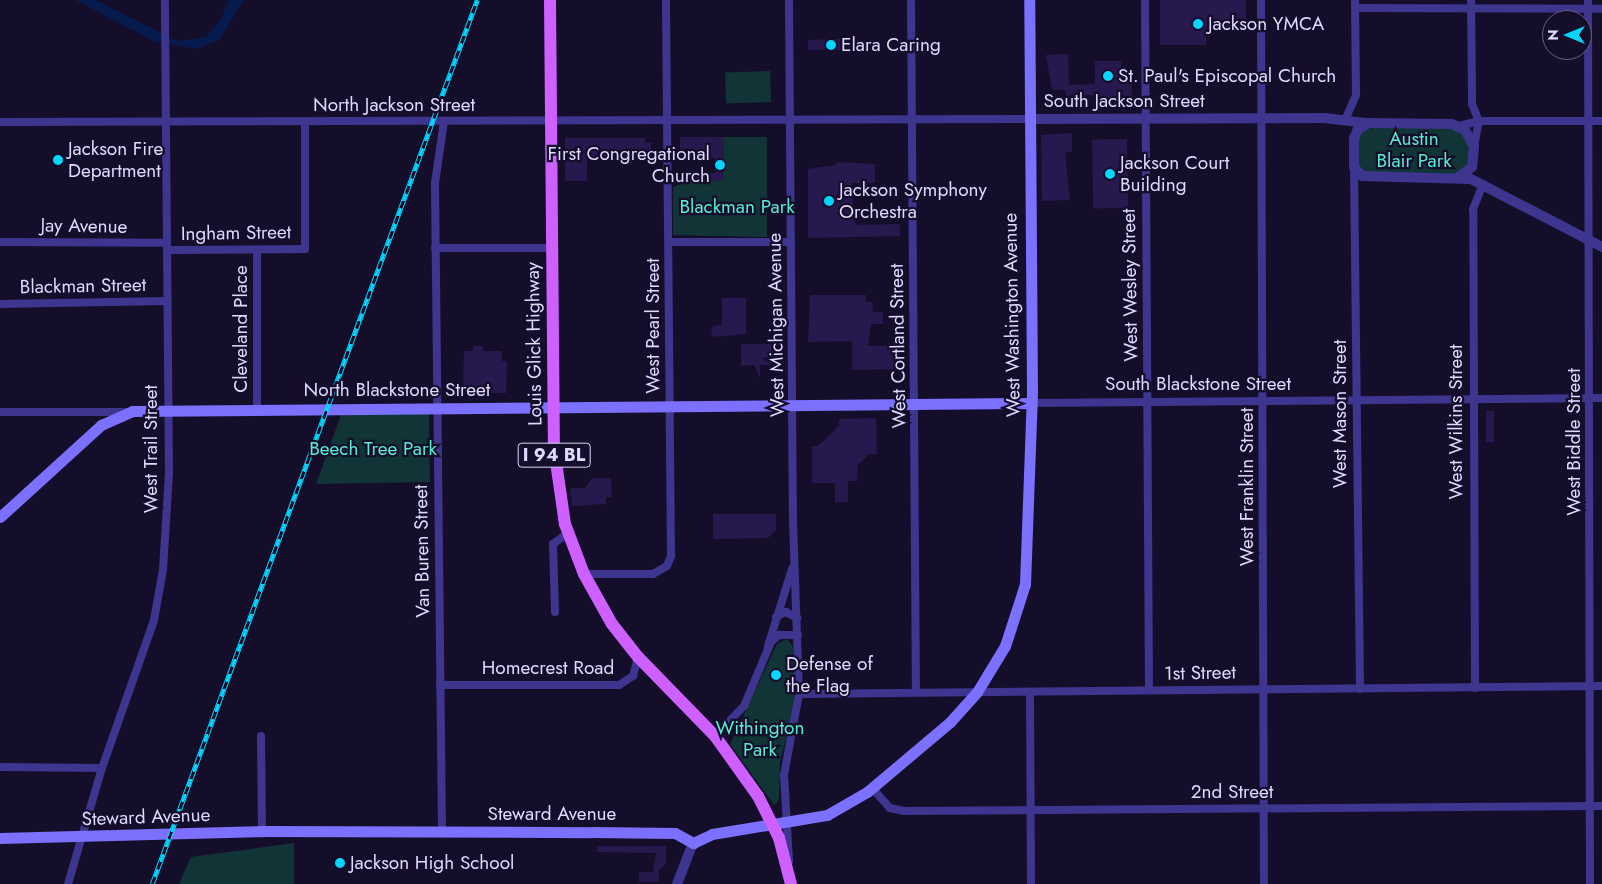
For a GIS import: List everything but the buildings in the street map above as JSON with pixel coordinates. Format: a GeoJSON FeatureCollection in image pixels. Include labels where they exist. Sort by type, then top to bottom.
{"type":"FeatureCollection","features":[{"type":"Feature","properties":{"kind":"main road","name":"Louis Glick Highway"},"geometry":{"type":"LineString","coordinates":[[550,0],[553,406],[557,480],[568,533],[584,574],[612,624],[638,657],[715,736],[774,824],[790,878]]}},
{"type":"Feature","properties":{"kind":"main road","name":"West Washington Avenue"},"geometry":{"type":"LineString","coordinates":[[977,692],[1013,627],[1027,569],[1031,402],[1029,0]]}},
{"type":"Feature","properties":{"kind":"main road","name":"South Blackstone Street"},"geometry":{"type":"LineString","coordinates":[[794,405],[1031,402]]}},
{"type":"Feature","properties":{"kind":"main road","name":"North Blackstone Street"},"geometry":{"type":"LineString","coordinates":[[126,412],[257,408],[794,405]]}},
{"type":"Feature","properties":{"kind":"main road"},"geometry":{"type":"LineString","coordinates":[[0,517],[101,425],[126,412]]}},
{"type":"Feature","properties":{"kind":"main road"},"geometry":{"type":"LineString","coordinates":[[693,843],[712,834],[788,822],[838,811],[872,788],[950,722],[977,692]]}},
{"type":"Feature","properties":{"kind":"main road","name":"Steward Avenue"},"geometry":{"type":"LineString","coordinates":[[0,838],[80,838],[262,831],[442,831],[670,833],[693,843]]}},
{"type":"Feature","properties":{"kind":"street","name":"West Trail Street"},"geometry":{"type":"LineString","coordinates":[[68,884],[102,768],[156,611],[169,500],[165,0]]}},
{"type":"Feature","properties":{"kind":"street","name":"West Pearl Street"},"geometry":{"type":"LineString","coordinates":[[584,574],[653,574],[669,562],[670,405],[666,0]]}},
{"type":"Feature","properties":{"kind":"street","name":"West Michigan Avenue"},"geometry":{"type":"LineString","coordinates":[[789,0],[794,560],[799,694],[784,775],[790,878]]}},
{"type":"Feature","properties":{"kind":"street","name":"West Cortland Street"},"geometry":{"type":"LineString","coordinates":[[911,0],[916,692]]}},
{"type":"Feature","properties":{"kind":"street","name":"West Wesley Street"},"geometry":{"type":"LineString","coordinates":[[1145,0],[1149,690]]}},
{"type":"Feature","properties":{"kind":"street","name":"West Franklin Street"},"geometry":{"type":"LineString","coordinates":[[1261,0],[1265,689],[1264,884]]}},
{"type":"Feature","properties":{"kind":"street","name":"West Biddle Street"},"geometry":{"type":"LineString","coordinates":[[1588,0],[1590,884]]}},
{"type":"Feature","properties":{"kind":"street"},"geometry":{"type":"LineString","coordinates":[[1345,120],[1356,95],[1355,4],[1471,4],[1602,9]]}},
{"type":"Feature","properties":{"kind":"street"},"geometry":{"type":"LineString","coordinates":[[1471,4],[1472,104],[1479,122],[1474,146],[1474,160],[1476,174],[1483,184]]}},
{"type":"Feature","properties":{"kind":"street","name":"South Jackson Street"},"geometry":{"type":"LineString","coordinates":[[789,120],[1261,119],[1345,120],[1369,124],[1459,126],[1479,122],[1602,120]]}},
{"type":"Feature","properties":{"kind":"street","name":"North Jackson Street"},"geometry":{"type":"LineString","coordinates":[[0,122],[789,120]]}},
{"type":"Feature","properties":{"kind":"street","name":"West Mason Street"},"geometry":{"type":"LineString","coordinates":[[1345,120],[1354,138],[1356,188],[1360,689]]}},
{"type":"Feature","properties":{"kind":"street","name":"Ingham Street"},"geometry":{"type":"LineString","coordinates":[[167,246],[257,250],[305,249],[305,121]]}},
{"type":"Feature","properties":{"kind":"street","name":"Van Buren Street"},"geometry":{"type":"LineString","coordinates":[[442,831],[434,183],[444,121]]}},
{"type":"Feature","properties":{"kind":"street"},"geometry":{"type":"LineString","coordinates":[[1354,138],[1358,129],[1369,124]]}},
{"type":"Feature","properties":{"kind":"street"},"geometry":{"type":"LineString","coordinates":[[1459,126],[1474,146]]}},
{"type":"Feature","properties":{"kind":"street"},"geometry":{"type":"LineString","coordinates":[[1458,177],[1467,173],[1474,160]]}},
{"type":"Feature","properties":{"kind":"street"},"geometry":{"type":"LineString","coordinates":[[1354,167],[1366,178],[1458,177],[1483,184],[1602,247]]}},
{"type":"Feature","properties":{"kind":"street"},"geometry":{"type":"LineString","coordinates":[[1356,188],[1366,178]]}},
{"type":"Feature","properties":{"kind":"street","name":"West Wilkins Street"},"geometry":{"type":"LineString","coordinates":[[1475,688],[1473,209],[1483,184]]}},
{"type":"Feature","properties":{"kind":"street","name":"Jay Avenue"},"geometry":{"type":"LineString","coordinates":[[0,242],[167,246]]}},
{"type":"Feature","properties":{"kind":"street"},"geometry":{"type":"LineString","coordinates":[[669,242],[791,242]]}},
{"type":"Feature","properties":{"kind":"street"},"geometry":{"type":"LineString","coordinates":[[435,248],[552,248]]}},
{"type":"Feature","properties":{"kind":"street","name":"Cleveland Place"},"geometry":{"type":"LineString","coordinates":[[257,250],[257,408]]}},
{"type":"Feature","properties":{"kind":"street","name":"Blackman Street"},"geometry":{"type":"LineString","coordinates":[[0,304],[166,301]]}},
{"type":"Feature","properties":{"kind":"street","name":"South Blackstone Street"},"geometry":{"type":"LineString","coordinates":[[1031,402],[1602,398]]}},
{"type":"Feature","properties":{"kind":"street","name":"North Blackstone Street"},"geometry":{"type":"LineString","coordinates":[[0,412],[126,412]]}},
{"type":"Feature","properties":{"kind":"street"},"geometry":{"type":"LineString","coordinates":[[555,612],[553,544],[568,533]]}},
{"type":"Feature","properties":{"kind":"street","name":"West Michigan Avenue"},"geometry":{"type":"LineString","coordinates":[[715,736],[744,706],[767,647],[794,560]]}},
{"type":"Feature","properties":{"kind":"street"},"geometry":{"type":"LineString","coordinates":[[775,618],[786,612],[797,618]]}},
{"type":"Feature","properties":{"kind":"street"},"geometry":{"type":"LineString","coordinates":[[767,647],[777,636],[798,635]]}},
{"type":"Feature","properties":{"kind":"street","name":"Homecrest Road"},"geometry":{"type":"LineString","coordinates":[[440,685],[618,685],[633,676],[638,657]]}},
{"type":"Feature","properties":{"kind":"street","name":"1st Street"},"geometry":{"type":"LineString","coordinates":[[799,694],[1602,686]]}},
{"type":"Feature","properties":{"kind":"street"},"geometry":{"type":"LineString","coordinates":[[1030,692],[1030,884]]}},
{"type":"Feature","properties":{"kind":"street"},"geometry":{"type":"LineString","coordinates":[[261,736],[262,831]]}},
{"type":"Feature","properties":{"kind":"street"},"geometry":{"type":"LineString","coordinates":[[0,767],[102,768]]}},
{"type":"Feature","properties":{"kind":"street","name":"2nd Street"},"geometry":{"type":"LineString","coordinates":[[872,788],[887,806],[898,810],[1602,806]]}},
{"type":"Feature","properties":{"kind":"street"},"geometry":{"type":"LineString","coordinates":[[676,884],[693,843]]}},
{"type":"Feature","properties":{"kind":"green space"},"geometry":{"type":"Polygon","coordinates":[[[770,71],[771,102],[726,104],[725,73],[770,71]]]}},
{"type":"Feature","properties":{"kind":"green space","name":"Austin Blair Park"},"geometry":{"type":"Polygon","coordinates":[[[1452,124],[1474,146],[1464,175],[1360,175],[1355,134],[1358,129],[1452,124]]]}},
{"type":"Feature","properties":{"kind":"green space","name":"Blackman Park"},"geometry":{"type":"Polygon","coordinates":[[[724,137],[767,137],[767,237],[673,235],[673,187],[689,181],[724,180],[724,137]]]}},
{"type":"Feature","properties":{"kind":"green space","name":"Beech Tree Park"},"geometry":{"type":"Polygon","coordinates":[[[429,414],[430,482],[316,484],[341,415],[429,414]]]}},
{"type":"Feature","properties":{"kind":"green space","name":"Withington Park"},"geometry":{"type":"Polygon","coordinates":[[[787,639],[793,647],[794,705],[780,763],[779,800],[774,805],[730,744],[777,644],[787,639]]]}},
{"type":"Feature","properties":{"kind":"green space"},"geometry":{"type":"Polygon","coordinates":[[[294,843],[294,884],[179,884],[191,857],[294,843]]]}},
{"type":"Feature","properties":{"kind":"water"},"geometry":{"type":"Polygon","coordinates":[[[75,0],[95,0],[177,41],[206,37],[221,19],[229,0],[243,0],[220,39],[197,49],[154,41],[75,0]]]}},
{"type":"Feature","properties":{"kind":"railway"},"geometry":{"type":"LineString","coordinates":[[152,884],[477,0]]}},
{"type":"Feature","properties":{"kind":"place","name":"Jackson YMCA"},"geometry":{"type":"Point","coordinates":[1198,24]}},
{"type":"Feature","properties":{"kind":"place","name":"Elara Caring"},"geometry":{"type":"Point","coordinates":[831,45]}},
{"type":"Feature","properties":{"kind":"place","name":"St. Paul's Episcopal Church"},"geometry":{"type":"Point","coordinates":[1108,76]}},
{"type":"Feature","properties":{"kind":"place","name":"Jackson Fire Department"},"geometry":{"type":"Point","coordinates":[58,160]}},
{"type":"Feature","properties":{"kind":"place","name":"First Congregational Church"},"geometry":{"type":"Point","coordinates":[720,165]}},
{"type":"Feature","properties":{"kind":"place","name":"Jackson Court Building"},"geometry":{"type":"Point","coordinates":[1110,174]}},
{"type":"Feature","properties":{"kind":"place","name":"Jackson Symphony Orchestra"},"geometry":{"type":"Point","coordinates":[829,201]}},
{"type":"Feature","properties":{"kind":"place","name":"Defense of the Flag"},"geometry":{"type":"Point","coordinates":[776,675]}},
{"type":"Feature","properties":{"kind":"place","name":"Jackson High School"},"geometry":{"type":"Point","coordinates":[340,863]}}]}
